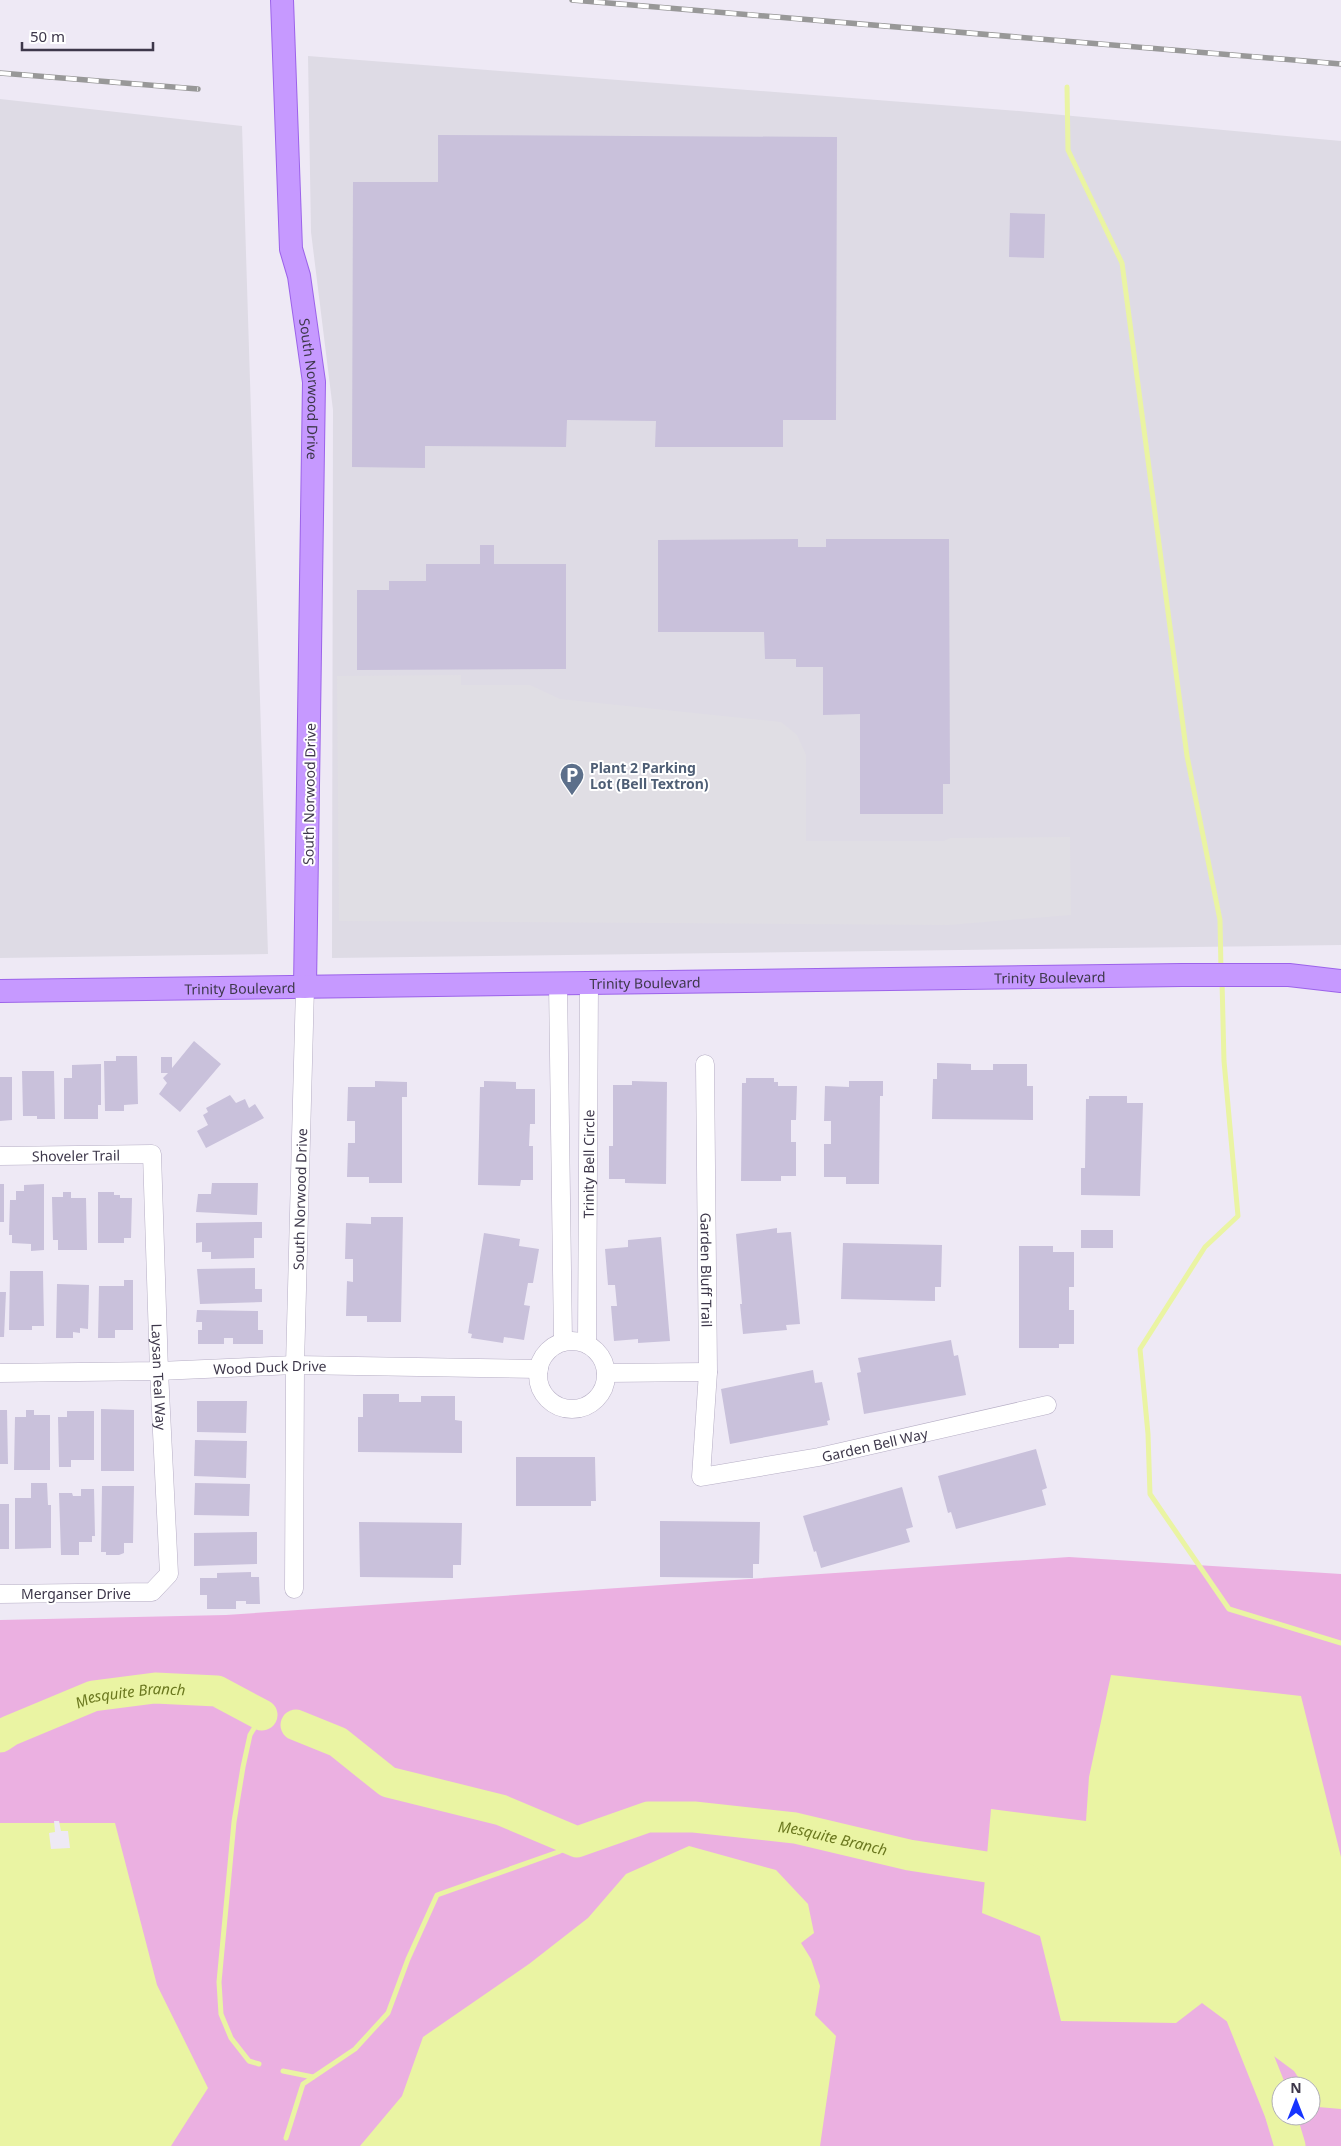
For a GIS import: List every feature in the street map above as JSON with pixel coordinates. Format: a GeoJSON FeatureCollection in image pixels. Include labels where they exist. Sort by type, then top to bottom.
{"type":"FeatureCollection","features":[{"type":"Feature","properties":{"kind":"main road","name":"South Norwood Drive"},"geometry":{"type":"LineString","coordinates":[[282,0],[291,249],[299,276],[314,382],[305,987]]}},
{"type":"Feature","properties":{"kind":"main road","name":"Trinity Boulevard"},"geometry":{"type":"LineString","coordinates":[[1289,975],[1341,968]]}},
{"type":"Feature","properties":{"kind":"main road","name":"Trinity Boulevard"},"geometry":{"type":"LineString","coordinates":[[0,991],[1182,975],[1289,975],[1341,981]]}},
{"type":"Feature","properties":{"kind":"street","name":"Trinity Bell Circle"},"geometry":{"type":"LineString","coordinates":[[558,983],[563,1342]]}},
{"type":"Feature","properties":{"kind":"street","name":"Trinity Bell Circle"},"geometry":{"type":"LineString","coordinates":[[587,1344],[589,983]]}},
{"type":"Feature","properties":{"kind":"street","name":"South Norwood Drive"},"geometry":{"type":"LineString","coordinates":[[294,1589],[295,1365],[305,987]]}},
{"type":"Feature","properties":{"kind":"street","name":"Garden Bluff Trail"},"geometry":{"type":"LineString","coordinates":[[702,1477],[708,1372],[706,1064]]}},
{"type":"Feature","properties":{"kind":"street","name":"Shoveler Trail"},"geometry":{"type":"LineString","coordinates":[[0,1156],[152,1154]]}},
{"type":"Feature","properties":{"kind":"street","name":"Laysan Teal Way"},"geometry":{"type":"LineString","coordinates":[[152,1154],[159,1371],[169,1574],[152,1592]]}},
{"type":"Feature","properties":{"kind":"street"},"geometry":{"type":"LineString","coordinates":[[573,1341],[587,1344],[596,1351],[603,1361],[606,1373],[604,1386],[598,1397],[588,1405],[576,1409],[562,1408],[549,1401],[541,1390],[537,1376],[540,1363],[548,1351],[563,1342],[573,1341]]}},
{"type":"Feature","properties":{"kind":"street","name":"Wood Duck Drive"},"geometry":{"type":"LineString","coordinates":[[0,1373],[159,1371],[295,1365],[539,1369]]}},
{"type":"Feature","properties":{"kind":"street"},"geometry":{"type":"LineString","coordinates":[[606,1373],[708,1372]]}},
{"type":"Feature","properties":{"kind":"street","name":"Garden Bell Way"},"geometry":{"type":"LineString","coordinates":[[702,1477],[819,1457],[1047,1405]]}},
{"type":"Feature","properties":{"kind":"street","name":"Merganser Drive"},"geometry":{"type":"LineString","coordinates":[[0,1594],[152,1592]]}},
{"type":"Feature","properties":{"kind":"shaded area"},"geometry":{"type":"Polygon","coordinates":[[[308,56],[1019,111],[1341,141],[1341,945],[332,958],[333,410],[311,232],[308,56]]]}},
{"type":"Feature","properties":{"kind":"shaded area"},"geometry":{"type":"Polygon","coordinates":[[[0,99],[242,126],[268,954],[0,958],[0,99]]]}},
{"type":"Feature","properties":{"kind":"shaded area","name":"Plant 2 Parking Lot (Bell Textron)"},"geometry":{"type":"Polygon","coordinates":[[[461,675],[461,685],[530,685],[560,699],[781,722],[797,735],[806,755],[806,841],[944,841],[950,838],[1070,837],[1071,915],[948,925],[339,921],[337,676],[461,675]]]}},
{"type":"Feature","properties":{"kind":"shaded area"},"geometry":{"type":"Polygon","coordinates":[[[1069,1557],[1341,1574],[1341,2146],[0,2146],[0,1620],[226,1615],[1069,1557]]]}},
{"type":"Feature","properties":{"kind":"shaded area"},"geometry":{"type":"Polygon","coordinates":[[[1111,1675],[1301,1696],[1341,1857],[1341,2109],[1321,2107],[1321,2076],[1297,2076],[1294,2071],[1202,2003],[1176,2023],[1061,2021],[1040,1936],[982,1913],[991,1809],[1086,1821],[1089,1777],[1111,1675]]]}},
{"type":"Feature","properties":{"kind":"shaded area"},"geometry":{"type":"Polygon","coordinates":[[[0,1823],[115,1823],[157,1985],[208,2088],[171,2146],[0,2146],[0,1823]]]}},
{"type":"Feature","properties":{"kind":"shaded area"},"geometry":{"type":"Polygon","coordinates":[[[689,1846],[776,1870],[808,1904],[814,1933],[801,1943],[811,1959],[820,1986],[815,2015],[836,2036],[820,2146],[360,2146],[402,2096],[423,2037],[529,1964],[588,1918],[626,1874],[689,1846]]]}},
{"type":"Feature","properties":{"kind":"pier"},"geometry":{"type":"Polygon","coordinates":[[[54,1821],[59,1821],[61,1831],[68,1831],[70,1848],[51,1849],[49,1833],[55,1832],[54,1821]]]}},
{"type":"Feature","properties":{"kind":"building"},"geometry":{"type":"Polygon","coordinates":[[[438,135],[837,137],[836,420],[783,420],[783,447],[655,447],[656,421],[567,420],[566,447],[425,446],[425,468],[352,467],[353,182],[438,182],[438,135]]]}},
{"type":"Feature","properties":{"kind":"building"},"geometry":{"type":"Polygon","coordinates":[[[1010,213],[1045,214],[1044,258],[1009,257],[1010,213]]]}},
{"type":"Feature","properties":{"kind":"building"},"geometry":{"type":"Polygon","coordinates":[[[798,539],[798,547],[826,547],[826,539],[949,539],[950,784],[943,784],[943,814],[860,814],[860,714],[823,715],[823,667],[796,667],[796,659],[765,659],[764,632],[658,632],[658,540],[798,539]]]}},
{"type":"Feature","properties":{"kind":"building"},"geometry":{"type":"Polygon","coordinates":[[[480,545],[494,545],[494,564],[566,564],[566,669],[357,670],[357,590],[389,590],[389,581],[426,581],[426,564],[480,564],[480,545]]]}},
{"type":"Feature","properties":{"kind":"building"},"geometry":{"type":"Polygon","coordinates":[[[194,1041],[221,1064],[180,1112],[159,1094],[167,1083],[163,1078],[168,1073],[161,1073],[161,1057],[172,1057],[172,1068],[194,1041]]]}},
{"type":"Feature","properties":{"kind":"building"},"geometry":{"type":"Polygon","coordinates":[[[116,1056],[137,1056],[138,1104],[124,1105],[124,1111],[105,1111],[104,1061],[116,1061],[116,1056]]]}},
{"type":"Feature","properties":{"kind":"building"},"geometry":{"type":"Polygon","coordinates":[[[937,1063],[971,1064],[971,1070],[993,1070],[993,1064],[1027,1064],[1027,1086],[1033,1086],[1033,1120],[932,1119],[933,1079],[937,1079],[937,1063]]]}},
{"type":"Feature","properties":{"kind":"building"},"geometry":{"type":"Polygon","coordinates":[[[101,1064],[101,1105],[98,1105],[98,1119],[64,1119],[64,1078],[72,1078],[72,1065],[101,1064]]]}},
{"type":"Feature","properties":{"kind":"building"},"geometry":{"type":"Polygon","coordinates":[[[22,1071],[54,1071],[55,1119],[37,1119],[37,1116],[23,1116],[22,1071]]]}},
{"type":"Feature","properties":{"kind":"building"},"geometry":{"type":"Polygon","coordinates":[[[0,1077],[12,1077],[12,1120],[0,1121],[0,1077]]]}},
{"type":"Feature","properties":{"kind":"building"},"geometry":{"type":"Polygon","coordinates":[[[746,1078],[774,1078],[774,1082],[778,1082],[778,1086],[797,1086],[796,1120],[791,1120],[791,1142],[796,1142],[796,1176],[781,1176],[781,1181],[741,1181],[742,1083],[746,1083],[746,1078]]]}},
{"type":"Feature","properties":{"kind":"building"},"geometry":{"type":"Polygon","coordinates":[[[375,1081],[407,1082],[407,1097],[402,1097],[402,1183],[369,1183],[369,1177],[347,1177],[348,1143],[355,1143],[355,1121],[347,1121],[348,1087],[375,1087],[375,1081]]]}},
{"type":"Feature","properties":{"kind":"building"},"geometry":{"type":"Polygon","coordinates":[[[484,1081],[516,1082],[516,1089],[535,1089],[535,1124],[530,1124],[529,1146],[533,1146],[533,1180],[521,1180],[520,1186],[478,1185],[480,1087],[484,1087],[484,1081]]]}},
{"type":"Feature","properties":{"kind":"building"},"geometry":{"type":"Polygon","coordinates":[[[632,1081],[667,1082],[666,1184],[625,1183],[625,1179],[609,1179],[609,1146],[613,1146],[613,1085],[632,1085],[632,1081]]]}},
{"type":"Feature","properties":{"kind":"building"},"geometry":{"type":"Polygon","coordinates":[[[849,1081],[883,1081],[883,1096],[880,1096],[879,1184],[846,1184],[846,1177],[824,1177],[824,1144],[831,1144],[831,1121],[824,1121],[825,1086],[849,1087],[849,1081]]]}},
{"type":"Feature","properties":{"kind":"building"},"geometry":{"type":"Polygon","coordinates":[[[230,1095],[236,1103],[245,1099],[249,1108],[255,1104],[264,1118],[206,1148],[197,1131],[208,1125],[203,1115],[208,1112],[206,1108],[230,1095]]]}},
{"type":"Feature","properties":{"kind":"building"},"geometry":{"type":"Polygon","coordinates":[[[1089,1096],[1127,1096],[1127,1103],[1143,1103],[1140,1196],[1081,1195],[1081,1168],[1085,1168],[1086,1099],[1089,1099],[1089,1096]]]}},
{"type":"Feature","properties":{"kind":"building"},"geometry":{"type":"Polygon","coordinates":[[[212,1183],[258,1183],[257,1215],[196,1212],[198,1194],[211,1194],[212,1183]]]}},
{"type":"Feature","properties":{"kind":"building"},"geometry":{"type":"Polygon","coordinates":[[[0,1184],[4,1184],[4,1222],[0,1222],[0,1184]]]}},
{"type":"Feature","properties":{"kind":"building"},"geometry":{"type":"Polygon","coordinates":[[[44,1184],[44,1250],[31,1251],[31,1244],[12,1243],[12,1235],[9,1235],[10,1200],[16,1200],[16,1191],[24,1191],[24,1185],[44,1184]]]}},
{"type":"Feature","properties":{"kind":"building"},"geometry":{"type":"Polygon","coordinates":[[[63,1192],[71,1192],[71,1198],[86,1198],[87,1250],[58,1250],[58,1240],[53,1240],[52,1197],[63,1197],[63,1192]]]}},
{"type":"Feature","properties":{"kind":"building"},"geometry":{"type":"Polygon","coordinates":[[[98,1192],[114,1192],[114,1195],[120,1195],[120,1198],[132,1198],[131,1238],[124,1238],[124,1243],[98,1243],[98,1192]]]}},
{"type":"Feature","properties":{"kind":"building"},"geometry":{"type":"Polygon","coordinates":[[[371,1217],[403,1217],[401,1322],[367,1322],[367,1316],[346,1316],[347,1281],[353,1282],[353,1259],[345,1259],[346,1223],[371,1224],[371,1217]]]}},
{"type":"Feature","properties":{"kind":"building"},"geometry":{"type":"Polygon","coordinates":[[[262,1222],[262,1238],[254,1238],[254,1258],[211,1259],[211,1252],[202,1252],[202,1242],[196,1243],[196,1223],[262,1222]]]}},
{"type":"Feature","properties":{"kind":"building"},"geometry":{"type":"Polygon","coordinates":[[[777,1228],[777,1233],[791,1232],[800,1324],[786,1325],[787,1330],[743,1334],[736,1234],[777,1228]]]}},
{"type":"Feature","properties":{"kind":"building"},"geometry":{"type":"Polygon","coordinates":[[[1081,1230],[1113,1230],[1113,1248],[1081,1248],[1081,1230]]]}},
{"type":"Feature","properties":{"kind":"building"},"geometry":{"type":"Polygon","coordinates":[[[484,1233],[520,1239],[519,1246],[539,1249],[533,1283],[528,1283],[524,1305],[530,1306],[524,1340],[504,1337],[503,1343],[471,1338],[472,1334],[468,1333],[484,1233]]]}},
{"type":"Feature","properties":{"kind":"building"},"geometry":{"type":"Polygon","coordinates":[[[661,1237],[670,1341],[638,1343],[638,1339],[614,1341],[611,1306],[617,1306],[615,1285],[608,1285],[605,1249],[628,1247],[628,1240],[661,1237]]]}},
{"type":"Feature","properties":{"kind":"building"},"geometry":{"type":"Polygon","coordinates":[[[843,1243],[942,1245],[941,1287],[935,1287],[935,1301],[841,1299],[843,1243]]]}},
{"type":"Feature","properties":{"kind":"building"},"geometry":{"type":"Polygon","coordinates":[[[1019,1246],[1053,1246],[1053,1252],[1074,1252],[1074,1287],[1069,1287],[1069,1310],[1074,1310],[1074,1344],[1059,1344],[1059,1348],[1019,1348],[1019,1246]]]}},
{"type":"Feature","properties":{"kind":"building"},"geometry":{"type":"Polygon","coordinates":[[[255,1268],[255,1289],[262,1289],[262,1302],[200,1304],[197,1269],[255,1268]]]}},
{"type":"Feature","properties":{"kind":"building"},"geometry":{"type":"Polygon","coordinates":[[[10,1271],[43,1271],[44,1326],[32,1326],[32,1330],[9,1330],[10,1271]]]}},
{"type":"Feature","properties":{"kind":"building"},"geometry":{"type":"Polygon","coordinates":[[[124,1280],[133,1280],[133,1330],[115,1330],[115,1338],[98,1338],[99,1286],[124,1286],[124,1280]]]}},
{"type":"Feature","properties":{"kind":"building"},"geometry":{"type":"Polygon","coordinates":[[[57,1284],[89,1285],[88,1329],[80,1328],[80,1333],[73,1332],[73,1338],[56,1338],[57,1284]]]}},
{"type":"Feature","properties":{"kind":"building"},"geometry":{"type":"Polygon","coordinates":[[[0,1292],[6,1292],[4,1337],[0,1337],[0,1292]]]}},
{"type":"Feature","properties":{"kind":"building"},"geometry":{"type":"Polygon","coordinates":[[[197,1310],[258,1311],[258,1330],[263,1330],[263,1344],[233,1344],[233,1338],[224,1338],[224,1344],[198,1344],[198,1330],[202,1330],[202,1322],[196,1322],[197,1310]]]}},
{"type":"Feature","properties":{"kind":"building"},"geometry":{"type":"Polygon","coordinates":[[[951,1340],[954,1356],[958,1355],[966,1395],[864,1414],[857,1373],[861,1372],[858,1358],[951,1340]]]}},
{"type":"Feature","properties":{"kind":"building"},"geometry":{"type":"Polygon","coordinates":[[[813,1370],[815,1383],[822,1382],[830,1420],[827,1421],[828,1425],[730,1444],[721,1389],[813,1370]]]}},
{"type":"Feature","properties":{"kind":"building"},"geometry":{"type":"Polygon","coordinates":[[[363,1394],[399,1394],[399,1402],[421,1402],[421,1396],[455,1396],[455,1420],[462,1421],[462,1453],[358,1452],[358,1417],[363,1417],[363,1394]]]}},
{"type":"Feature","properties":{"kind":"building"},"geometry":{"type":"Polygon","coordinates":[[[197,1401],[247,1401],[246,1433],[197,1432],[197,1401]]]}},
{"type":"Feature","properties":{"kind":"building"},"geometry":{"type":"Polygon","coordinates":[[[101,1409],[134,1410],[134,1471],[101,1471],[101,1409]]]}},
{"type":"Feature","properties":{"kind":"building"},"geometry":{"type":"Polygon","coordinates":[[[0,1410],[7,1410],[8,1464],[0,1464],[0,1410]]]}},
{"type":"Feature","properties":{"kind":"building"},"geometry":{"type":"Polygon","coordinates":[[[26,1410],[34,1410],[34,1415],[50,1415],[50,1470],[14,1470],[15,1417],[26,1417],[26,1410]]]}},
{"type":"Feature","properties":{"kind":"building"},"geometry":{"type":"Polygon","coordinates":[[[67,1411],[94,1411],[94,1460],[71,1460],[71,1467],[59,1467],[58,1417],[67,1417],[67,1411]]]}},
{"type":"Feature","properties":{"kind":"building"},"geometry":{"type":"Polygon","coordinates":[[[195,1440],[247,1441],[246,1478],[194,1476],[195,1440]]]}},
{"type":"Feature","properties":{"kind":"building"},"geometry":{"type":"Polygon","coordinates":[[[1036,1449],[1047,1488],[1042,1490],[1046,1505],[956,1529],[951,1512],[948,1513],[938,1476],[1036,1449]]]}},
{"type":"Feature","properties":{"kind":"building"},"geometry":{"type":"Polygon","coordinates":[[[516,1457],[595,1457],[596,1501],[591,1501],[591,1506],[516,1506],[516,1457]]]}},
{"type":"Feature","properties":{"kind":"building"},"geometry":{"type":"Polygon","coordinates":[[[31,1483],[47,1483],[48,1505],[51,1505],[51,1548],[15,1549],[15,1498],[31,1498],[31,1483]]]}},
{"type":"Feature","properties":{"kind":"building"},"geometry":{"type":"Polygon","coordinates":[[[195,1483],[250,1484],[249,1516],[194,1515],[195,1483]]]}},
{"type":"Feature","properties":{"kind":"building"},"geometry":{"type":"Polygon","coordinates":[[[102,1486],[134,1486],[133,1543],[124,1543],[124,1553],[119,1555],[106,1555],[106,1552],[101,1552],[102,1486]]]}},
{"type":"Feature","properties":{"kind":"building"},"geometry":{"type":"Polygon","coordinates":[[[902,1487],[913,1527],[906,1529],[910,1542],[821,1568],[803,1516],[902,1487]]]}},
{"type":"Feature","properties":{"kind":"building"},"geometry":{"type":"Polygon","coordinates":[[[81,1489],[94,1489],[95,1536],[92,1536],[92,1542],[79,1542],[79,1555],[61,1555],[59,1493],[72,1493],[73,1496],[81,1496],[81,1489]]]}},
{"type":"Feature","properties":{"kind":"building"},"geometry":{"type":"Polygon","coordinates":[[[0,1504],[9,1504],[9,1549],[0,1549],[0,1504]]]}},
{"type":"Feature","properties":{"kind":"building"},"geometry":{"type":"Polygon","coordinates":[[[660,1521],[760,1522],[759,1564],[753,1564],[753,1578],[660,1577],[660,1521]]]}},
{"type":"Feature","properties":{"kind":"building"},"geometry":{"type":"Polygon","coordinates":[[[359,1522],[462,1523],[461,1565],[453,1565],[453,1578],[360,1577],[359,1522]]]}},
{"type":"Feature","properties":{"kind":"building"},"geometry":{"type":"Polygon","coordinates":[[[257,1532],[257,1564],[194,1566],[194,1533],[257,1532]]]}},
{"type":"Feature","properties":{"kind":"building"},"geometry":{"type":"Polygon","coordinates":[[[251,1572],[251,1577],[259,1577],[260,1604],[246,1604],[246,1601],[236,1601],[236,1609],[207,1609],[207,1595],[200,1595],[200,1578],[217,1578],[217,1573],[251,1572]]]}},
{"type":"Feature","properties":{"kind":"waterway"},"geometry":{"type":"LineString","coordinates":[[1067,87],[1068,150],[1122,263],[1187,756],[1220,920],[1221,970]]}},
{"type":"Feature","properties":{"kind":"waterway"},"geometry":{"type":"LineString","coordinates":[[1222,981],[1224,1061],[1238,1216],[1205,1247],[1140,1349],[1148,1434],[1150,1494],[1229,1609],[1341,1643]]}},
{"type":"Feature","properties":{"kind":"waterway","name":"Mesquite Branch"},"geometry":{"type":"LineString","coordinates":[[0,1737],[9,1731],[93,1696],[155,1688],[217,1691],[262,1715]]}},
{"type":"Feature","properties":{"kind":"waterway"},"geometry":{"type":"LineString","coordinates":[[259,2064],[249,2061],[231,2038],[221,2014],[219,1982],[234,1822],[250,1735],[262,1715]]}},
{"type":"Feature","properties":{"kind":"waterway","name":"Mesquite Branch"},"geometry":{"type":"LineString","coordinates":[[296,1725],[338,1742],[388,1782],[501,1810],[577,1842],[648,1817],[694,1817],[795,1828],[909,1855],[993,1868],[1026,1879]]}},
{"type":"Feature","properties":{"kind":"waterway"},"geometry":{"type":"LineString","coordinates":[[286,2138],[303,2084],[355,2049],[388,2013],[408,1959],[437,1895],[558,1852],[577,1842]]}},
{"type":"Feature","properties":{"kind":"waterway","name":"Mesquite Branch"},"geometry":{"type":"LineString","coordinates":[[1235,2000],[1271,2090]]}},
{"type":"Feature","properties":{"kind":"waterway"},"geometry":{"type":"LineString","coordinates":[[283,2071],[313,2077]]}},
{"type":"Feature","properties":{"kind":"waterway","name":"Mesquite Branch"},"geometry":{"type":"LineString","coordinates":[[1284,2126],[1290,2146]]}},
{"type":"Feature","properties":{"kind":"railway"},"geometry":{"type":"LineString","coordinates":[[572,0],[1341,64]]}},
{"type":"Feature","properties":{"kind":"railway"},"geometry":{"type":"LineString","coordinates":[[0,73],[198,89]]}},
{"type":"Feature","properties":{"kind":"place","name":"Plant 2 Parking Lot (Bell Textron)"},"geometry":{"type":"Point","coordinates":[572,796]}}]}
